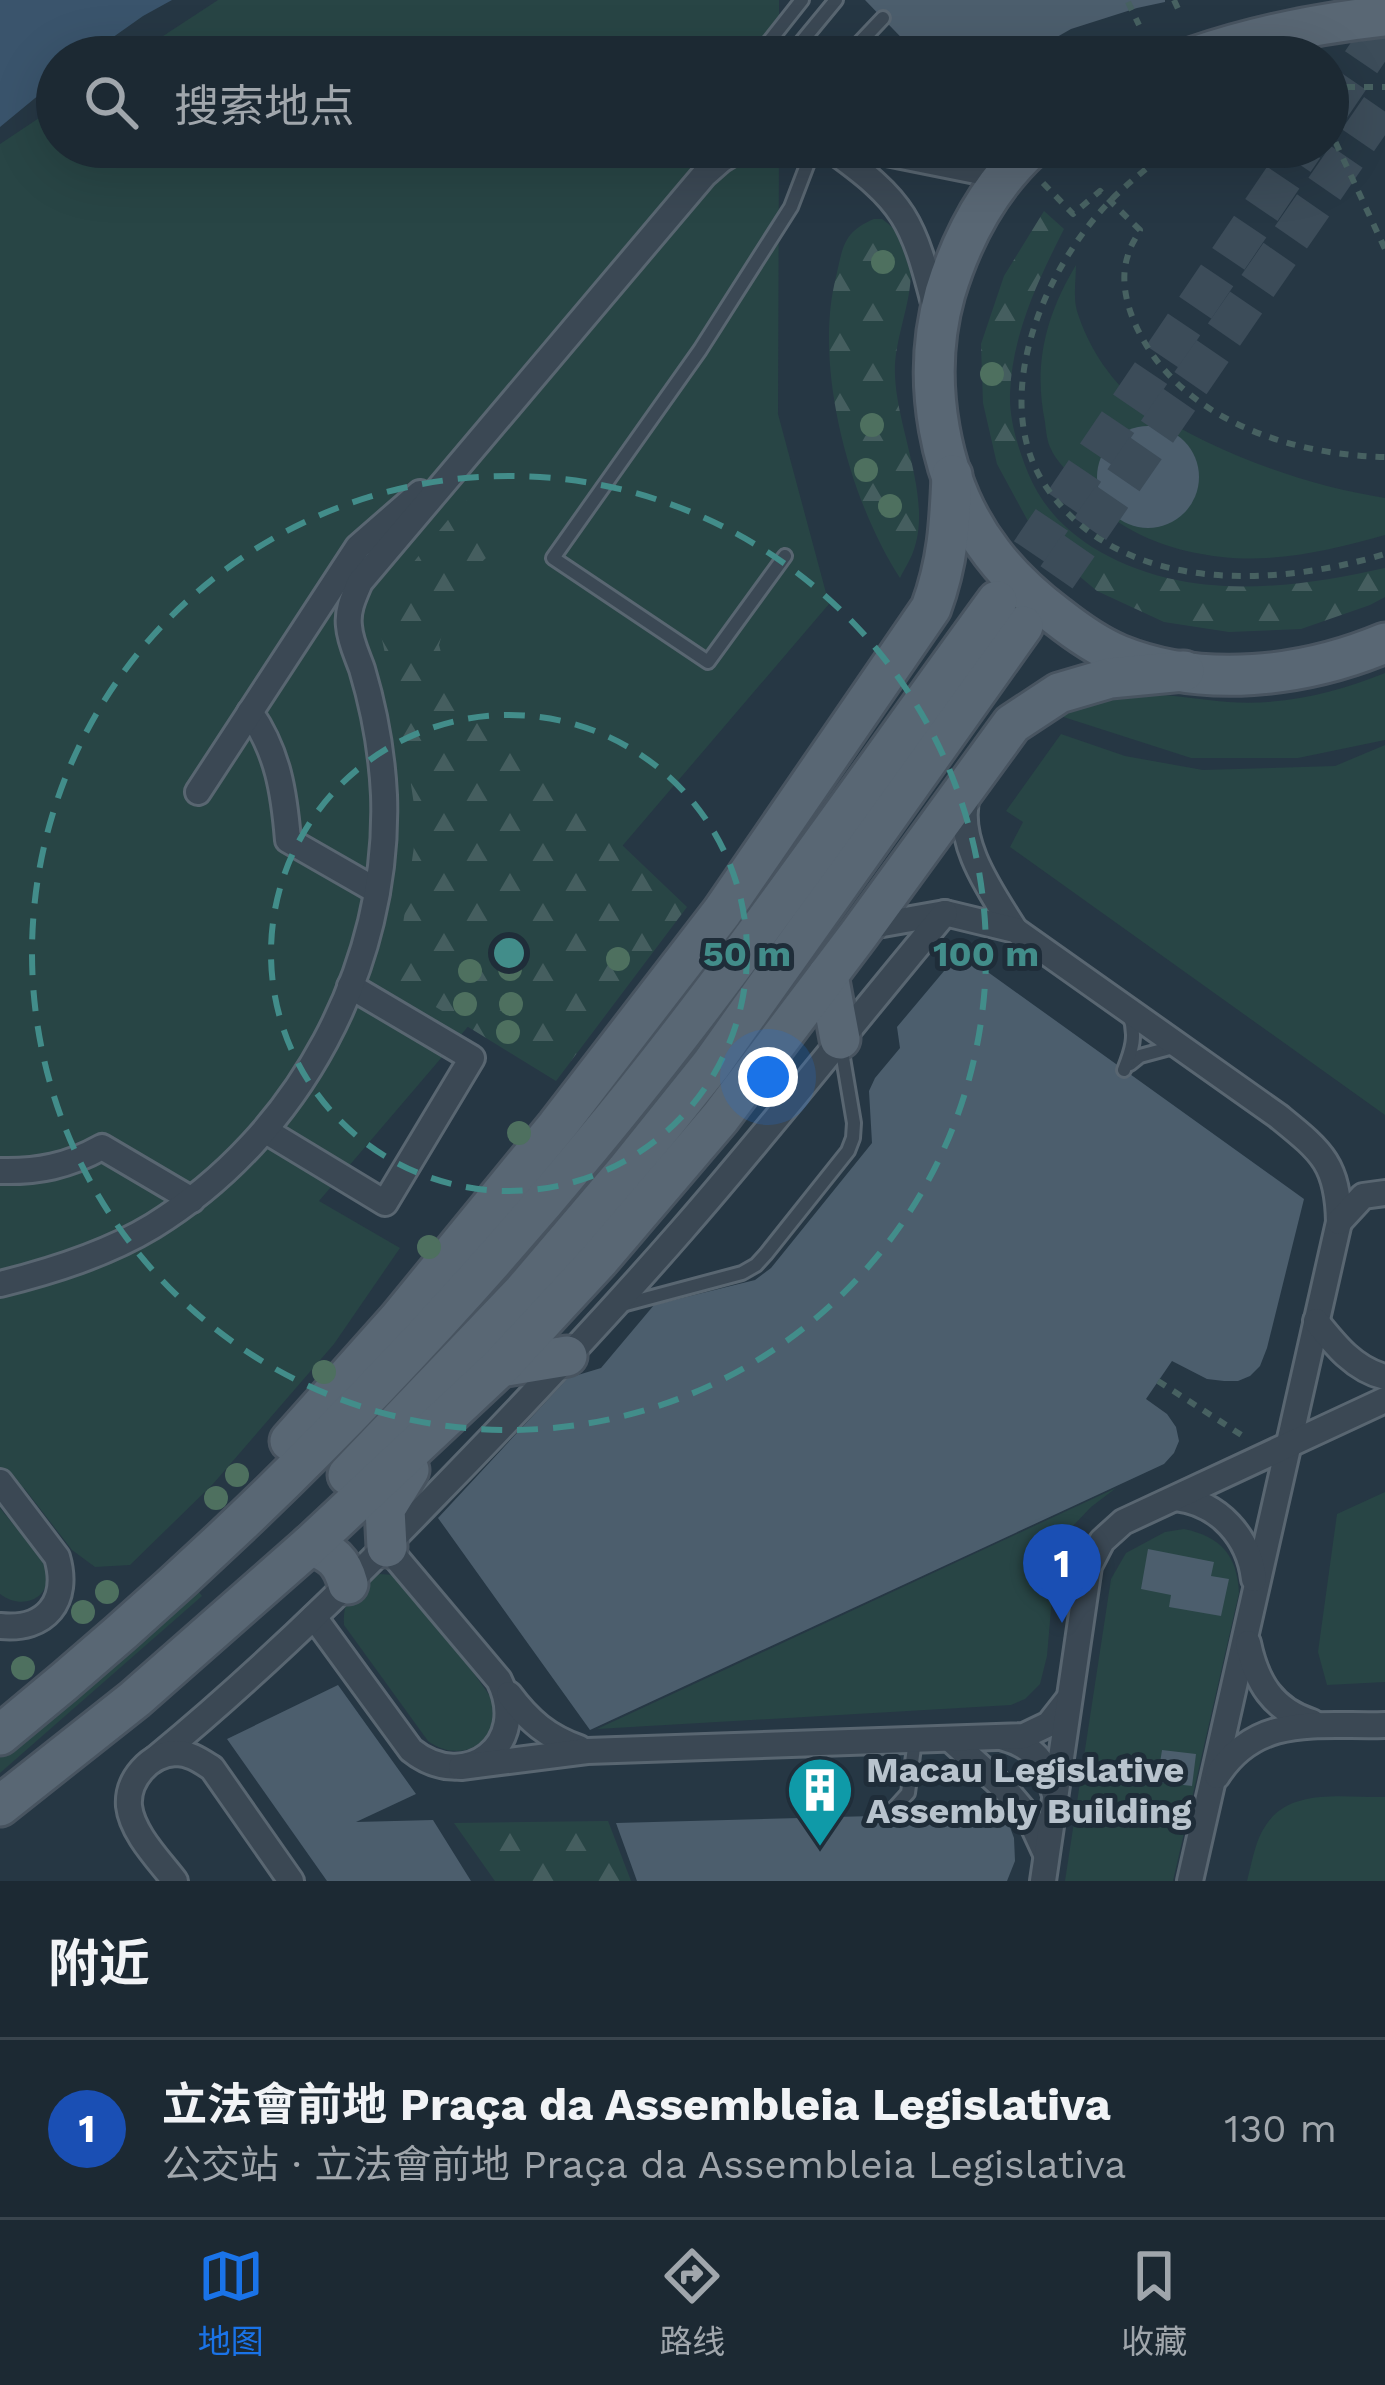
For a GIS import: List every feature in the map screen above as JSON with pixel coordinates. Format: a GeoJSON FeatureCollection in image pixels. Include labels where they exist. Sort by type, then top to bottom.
{"type":"FeatureCollection","features":[{"type":"Feature","properties":{"kind":"main road"},"geometry":{"type":"LineString","coordinates":[[1302,27],[1338,0]]}},
{"type":"Feature","properties":{"kind":"main road"},"geometry":{"type":"LineString","coordinates":[[1265,36],[1385,16]]}},
{"type":"Feature","properties":{"kind":"main road"},"geometry":{"type":"LineString","coordinates":[[1010,168],[974,220],[954,264],[938,319],[933,368],[952,475],[990,550],[1019,586],[1078,632],[1144,664],[1223,674],[1278,672],[1373,649]]}},
{"type":"Feature","properties":{"kind":"main road"},"geometry":{"type":"LineString","coordinates":[[102,1652],[398,1320],[722,913],[931,608],[944,574],[950,538],[952,475]]}},
{"type":"Feature","properties":{"kind":"main road"},"geometry":{"type":"LineString","coordinates":[[0,1735],[102,1652],[333,1432],[487,1268],[591,1147],[1010,614],[711,1065],[626,1172],[523,1292],[320,1504],[64,1742],[0,1792]]}},
{"type":"Feature","properties":{"kind":"main road"},"geometry":{"type":"LineString","coordinates":[[0,1806],[135,1699],[310,1545],[500,1367],[720,1118],[1012,724],[1059,694],[1110,678],[1184,671]]}},
{"type":"Feature","properties":{"kind":"main road"},"geometry":{"type":"LineString","coordinates":[[828,975],[840,1039]]}},
{"type":"Feature","properties":{"kind":"main road"},"geometry":{"type":"LineString","coordinates":[[500,1367],[567,1356]]}},
{"type":"Feature","properties":{"kind":"main road"},"geometry":{"type":"LineString","coordinates":[[387,1547],[385,1509],[447,1416]]}},
{"type":"Feature","properties":{"kind":"main road"},"geometry":{"type":"LineString","coordinates":[[310,1545],[339,1562],[347,1584]]}},
{"type":"Feature","properties":{"kind":"street"},"geometry":{"type":"LineString","coordinates":[[0,1284],[114,1246],[193,1200],[266,1131],[313,1065],[350,986],[369,928],[382,844],[384,794],[371,708],[348,623],[350,603],[360,582],[714,168]]}},
{"type":"Feature","properties":{"kind":"street"},"geometry":{"type":"LineString","coordinates":[[858,168],[895,200],[917,242],[938,319]]}},
{"type":"Feature","properties":{"kind":"street"},"geometry":{"type":"LineString","coordinates":[[970,168],[1001,176]]}},
{"type":"Feature","properties":{"kind":"street"},"geometry":{"type":"LineString","coordinates":[[198,792],[358,547],[478,442]]}},
{"type":"Feature","properties":{"kind":"street"},"geometry":{"type":"LineString","coordinates":[[250,712],[274,755],[288,840],[377,891]]}},
{"type":"Feature","properties":{"kind":"street"},"geometry":{"type":"LineString","coordinates":[[974,773],[965,802],[966,830],[977,862],[1016,930]]}},
{"type":"Feature","properties":{"kind":"street"},"geometry":{"type":"LineString","coordinates":[[175,1881],[136,1827],[129,1809],[130,1788],[140,1771],[212,1712],[387,1547],[567,1356],[683,1229],[945,914]]}},
{"type":"Feature","properties":{"kind":"street"},"geometry":{"type":"LineString","coordinates":[[859,934],[877,925],[945,914],[1016,930],[1278,1116],[1313,1145],[1332,1169],[1339,1222],[1279,1449],[1248,1645],[1255,1674],[1274,1702],[1326,1727]]}},
{"type":"Feature","properties":{"kind":"street"},"geometry":{"type":"LineString","coordinates":[[266,1131],[386,1203],[472,1058],[350,986]]}},
{"type":"Feature","properties":{"kind":"street"},"geometry":{"type":"LineString","coordinates":[[0,1171],[53,1168],[102,1147],[193,1200]]}},
{"type":"Feature","properties":{"kind":"street"},"geometry":{"type":"LineString","coordinates":[[1339,1222],[1363,1196],[1385,1193]]}},
{"type":"Feature","properties":{"kind":"street"},"geometry":{"type":"LineString","coordinates":[[1316,1322],[1343,1354],[1385,1377]]}},
{"type":"Feature","properties":{"kind":"street"},"geometry":{"type":"LineString","coordinates":[[1045,1868],[1089,1567],[1102,1541],[1123,1522],[1385,1400]]}},
{"type":"Feature","properties":{"kind":"street"},"geometry":{"type":"LineString","coordinates":[[0,1482],[57,1557],[62,1572],[57,1602],[47,1615],[17,1628],[0,1626]]}},
{"type":"Feature","properties":{"kind":"street"},"geometry":{"type":"LineString","coordinates":[[1176,1498],[1218,1513],[1239,1534],[1252,1562],[1253,1603],[1190,1881]]}},
{"type":"Feature","properties":{"kind":"street"},"geometry":{"type":"LineString","coordinates":[[387,1547],[526,1717],[553,1739],[587,1751]]}},
{"type":"Feature","properties":{"kind":"street"},"geometry":{"type":"LineString","coordinates":[[314,1617],[411,1750],[442,1767],[587,1751],[1024,1736],[1042,1730],[1057,1717],[1068,1701],[1072,1682]]}},
{"type":"Feature","properties":{"kind":"street"},"geometry":{"type":"LineString","coordinates":[[461,1768],[479,1762],[505,1734],[507,1696],[499,1680]]}},
{"type":"Feature","properties":{"kind":"street"},"geometry":{"type":"LineString","coordinates":[[212,1712],[203,1748],[212,1768],[290,1881]]}},
{"type":"Feature","properties":{"kind":"street"},"geometry":{"type":"LineString","coordinates":[[1213,1783],[1229,1758],[1252,1739],[1280,1728],[1385,1725]]}},
{"type":"Feature","properties":{"kind":"street"},"geometry":{"type":"LineString","coordinates":[[1001,1737],[1036,1753],[1054,1787],[1054,1807]]}},
{"type":"Feature","properties":{"kind":"street"},"geometry":{"type":"LineString","coordinates":[[950,1739],[1029,1817],[1045,1868]]}},
{"type":"Feature","properties":{"kind":"street"},"geometry":{"type":"LineString","coordinates":[[155,1758],[176,1753],[195,1757],[212,1768]]}},
{"type":"Feature","properties":{"kind":"lane"},"geometry":{"type":"LineString","coordinates":[[774,36],[802,0]]}},
{"type":"Feature","properties":{"kind":"lane"},"geometry":{"type":"LineString","coordinates":[[806,36],[836,0]]}},
{"type":"Feature","properties":{"kind":"lane"},"geometry":{"type":"LineString","coordinates":[[866,36],[883,18]]}},
{"type":"Feature","properties":{"kind":"lane"},"geometry":{"type":"LineString","coordinates":[[785,556],[708,662],[553,558],[700,350],[791,207],[806,168]]}},
{"type":"Feature","properties":{"kind":"lane"},"geometry":{"type":"LineString","coordinates":[[1127,1010],[1134,1040],[1124,1070],[1140,1057],[1178,1046]]}},
{"type":"Feature","properties":{"kind":"lane"},"geometry":{"type":"LineString","coordinates":[[601,1318],[630,1302],[742,1274],[766,1254],[853,1138],[840,1039]]}},
{"type":"Feature","properties":{"kind":"lane"},"geometry":{"type":"LineString","coordinates":[[889,1814],[908,1793],[915,1740]]}},
{"type":"Feature","properties":{"kind":"path"},"geometry":{"type":"LineString","coordinates":[[1174,0],[1180,13]]}},
{"type":"Feature","properties":{"kind":"path"},"geometry":{"type":"LineString","coordinates":[[1128,2],[1139,25]]}},
{"type":"Feature","properties":{"kind":"path"},"geometry":{"type":"LineString","coordinates":[[1349,88],[1385,87]]}},
{"type":"Feature","properties":{"kind":"path"},"geometry":{"type":"LineString","coordinates":[[1149,168],[1110,201],[1048,290],[1021,386],[1031,457],[1047,489],[1079,525],[1159,566],[1217,576],[1268,577],[1323,570],[1385,554]]}},
{"type":"Feature","properties":{"kind":"path"},"geometry":{"type":"LineString","coordinates":[[1347,168],[1385,249]]}},
{"type":"Feature","properties":{"kind":"path"},"geometry":{"type":"LineString","coordinates":[[1061,202],[1073,214],[1100,190],[1140,230],[1126,256],[1127,304],[1153,356],[1198,403],[1285,442],[1354,456],[1385,457]]}},
{"type":"Feature","properties":{"kind":"path"},"geometry":{"type":"LineString","coordinates":[[1158,1381],[1279,1449]]}},
{"type":"Feature","properties":{"kind":"green space"},"geometry":{"type":"Polygon","coordinates":[[[218,0],[779,0],[779,36],[163,36],[218,0]]]}},
{"type":"Feature","properties":{"kind":"green space"},"geometry":{"type":"Polygon","coordinates":[[[36,120],[36,168],[779,168],[778,414],[829,604],[319,1201],[400,1248],[334,1344],[213,1484],[130,1565],[95,1567],[72,1550],[24,1488],[0,1508],[0,144],[36,120]]]}},
{"type":"Feature","properties":{"kind":"green space"},"geometry":{"type":"Polygon","coordinates":[[[1044,211],[1064,229],[1021,329],[1010,403],[1028,473],[1054,515],[1092,547],[1162,577],[1198,584],[1273,586],[1385,568],[1385,597],[1301,629],[1229,632],[1164,622],[1097,591],[1053,554],[1029,523],[997,464],[983,403],[981,344],[1004,276],[1044,211]]]}},
{"type":"Feature","properties":{"kind":"green space"},"geometry":{"type":"Polygon","coordinates":[[[882,219],[899,235],[911,272],[895,376],[919,510],[913,552],[900,578],[852,473],[829,351],[830,313],[843,249],[856,229],[882,219]]]}},
{"type":"Feature","properties":{"kind":"green space"},"geometry":{"type":"Polygon","coordinates":[[[1076,265],[1075,300],[1082,325],[1103,365],[1133,398],[1200,439],[1260,465],[1385,498],[1385,535],[1284,557],[1222,557],[1155,541],[1098,507],[1052,452],[1042,401],[1045,340],[1076,265]]]}},
{"type":"Feature","properties":{"kind":"green space"},"geometry":{"type":"Polygon","coordinates":[[[465,499],[492,529],[494,542],[488,556],[452,597],[439,645],[448,679],[687,907],[556,1081],[400,985],[396,974],[417,825],[379,611],[465,499]]]}},
{"type":"Feature","properties":{"kind":"green space"},"geometry":{"type":"Polygon","coordinates":[[[1385,673],[1385,740],[1298,758],[1191,758],[1051,713],[1129,694],[1248,703],[1288,700],[1385,673]]]}},
{"type":"Feature","properties":{"kind":"green space"},"geometry":{"type":"Polygon","coordinates":[[[1061,734],[1125,756],[1203,770],[1335,766],[1385,745],[1385,1115],[1010,847],[1023,822],[1006,811],[1061,734]]]}},
{"type":"Feature","properties":{"kind":"green space"},"geometry":{"type":"Polygon","coordinates":[[[1116,1488],[1071,1528],[1056,1551],[1047,1656],[1040,1684],[1025,1699],[1011,1705],[597,1729],[1116,1488]]]}},
{"type":"Feature","properties":{"kind":"green space"},"geometry":{"type":"Polygon","coordinates":[[[1385,1492],[1385,1682],[1327,1685],[1318,1652],[1337,1514],[1385,1492]]]}},
{"type":"Feature","properties":{"kind":"green space"},"geometry":{"type":"Polygon","coordinates":[[[0,1508],[43,1563],[46,1584],[29,1601],[0,1594],[0,1508]]]}},
{"type":"Feature","properties":{"kind":"green space"},"geometry":{"type":"Polygon","coordinates":[[[1184,1529],[1208,1537],[1225,1550],[1235,1568],[1239,1593],[1173,1881],[1065,1881],[1111,1579],[1126,1553],[1165,1532],[1184,1529]]]}},
{"type":"Feature","properties":{"kind":"green space"},"geometry":{"type":"Polygon","coordinates":[[[380,1574],[407,1580],[490,1696],[491,1725],[486,1736],[467,1750],[442,1748],[428,1741],[344,1625],[352,1592],[380,1574]]]}},
{"type":"Feature","properties":{"kind":"green space"},"geometry":{"type":"Polygon","coordinates":[[[195,1587],[202,1596],[0,1773],[0,1756],[195,1587]]]}},
{"type":"Feature","properties":{"kind":"green space"},"geometry":{"type":"Polygon","coordinates":[[[1320,1797],[1385,1797],[1385,1881],[1247,1881],[1262,1831],[1289,1805],[1320,1797]]]}},
{"type":"Feature","properties":{"kind":"green space"},"geometry":{"type":"Polygon","coordinates":[[[608,1821],[631,1881],[495,1881],[454,1823],[608,1821]]]}},
{"type":"Feature","properties":{"kind":"water"},"geometry":{"type":"Polygon","coordinates":[[[0,0],[172,0],[115,36],[36,36],[36,97],[0,127],[0,0]]]}},
{"type":"Feature","properties":{"kind":"building"},"geometry":{"type":"Polygon","coordinates":[[[865,0],[1165,0],[1059,36],[900,36],[865,0]]]}},
{"type":"Feature","properties":{"kind":"building"},"geometry":{"type":"Polygon","coordinates":[[[1148,426],[1167,430],[1184,441],[1195,458],[1199,477],[1195,496],[1184,513],[1167,524],[1148,528],[1129,524],[1112,513],[1101,496],[1097,477],[1101,458],[1112,441],[1129,430],[1148,426]]]}},
{"type":"Feature","properties":{"kind":"building"},"geometry":{"type":"Polygon","coordinates":[[[960,952],[1304,1199],[1260,1366],[1238,1381],[1224,1381],[1207,1379],[1172,1361],[1146,1399],[1176,1427],[1179,1441],[1164,1464],[590,1730],[438,1518],[568,1378],[601,1368],[654,1305],[755,1280],[771,1268],[872,1143],[869,1091],[900,1048],[897,1027],[960,952]]]}},
{"type":"Feature","properties":{"kind":"building"},"geometry":{"type":"Polygon","coordinates":[[[1148,1549],[1214,1562],[1211,1576],[1229,1579],[1221,1616],[1169,1607],[1171,1595],[1141,1589],[1148,1549]]]}},
{"type":"Feature","properties":{"kind":"building"},"geometry":{"type":"Polygon","coordinates":[[[338,1685],[416,1794],[356,1822],[433,1820],[471,1881],[327,1881],[227,1739],[338,1685]]]}},
{"type":"Feature","properties":{"kind":"building"},"geometry":{"type":"Polygon","coordinates":[[[1162,1750],[1196,1754],[1192,1786],[1157,1782],[1162,1750]]]}},
{"type":"Feature","properties":{"kind":"building","name":"Macau Legislative Assembly Building"},"geometry":{"type":"Polygon","coordinates":[[[938,1803],[991,1806],[1007,1819],[1015,1861],[1007,1881],[637,1881],[616,1823],[910,1815],[938,1803]]]}},
{"type":"Feature","properties":{"kind":"tunnel"},"geometry":{"type":"LineString","coordinates":[[1349,80],[1385,27]]}},
{"type":"Feature","properties":{"kind":"tunnel"},"geometry":{"type":"LineString","coordinates":[[1349,153],[1385,101]]}},
{"type":"Feature","properties":{"kind":"tunnel"},"geometry":{"type":"LineString","coordinates":[[997,601],[1290,168]]}},
{"type":"Feature","properties":{"kind":"tunnel"},"geometry":{"type":"LineString","coordinates":[[1023,626],[1339,168]]}},
{"type":"Feature","properties":{"kind":"place","name":"立法會前地 Praça da Assembleia Legislativa"},"geometry":{"type":"Point","coordinates":[1062,1623]}},
{"type":"Feature","properties":{"kind":"place","name":"Macau Legislative Assembly Building"},"geometry":{"type":"Point","coordinates":[820,1849]}}]}
